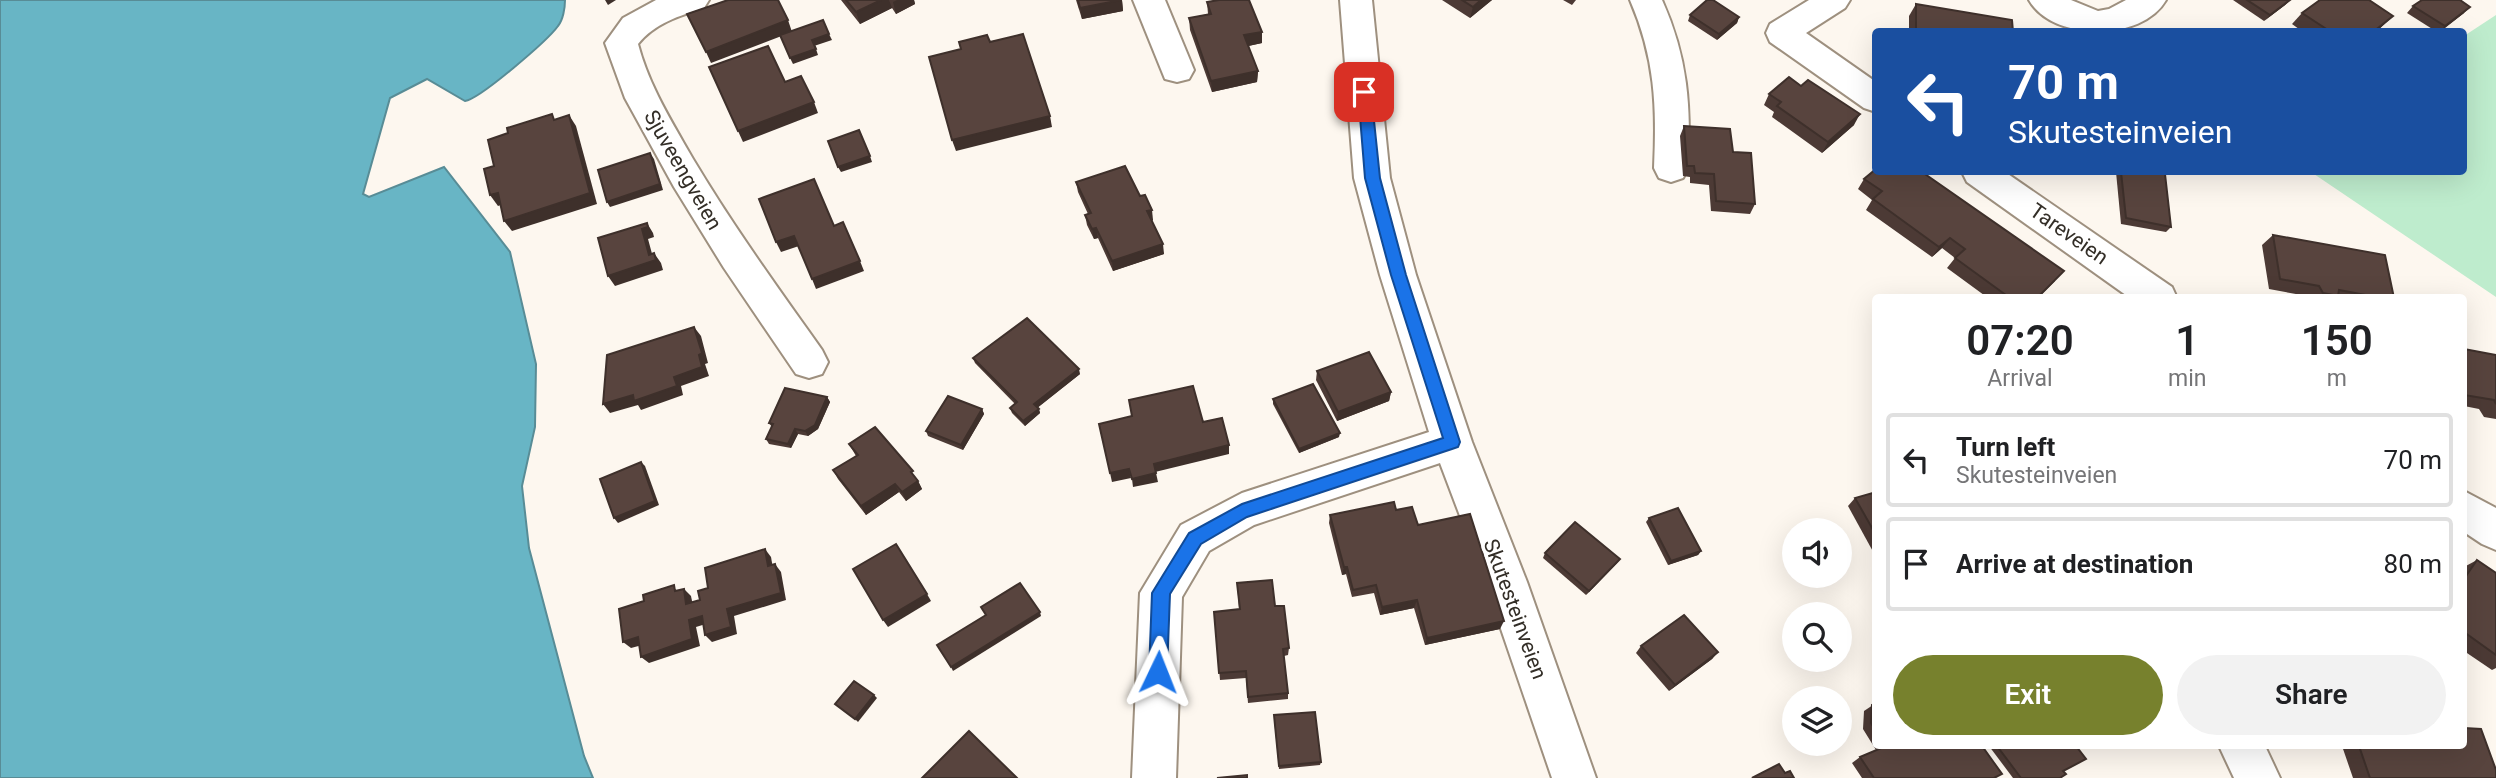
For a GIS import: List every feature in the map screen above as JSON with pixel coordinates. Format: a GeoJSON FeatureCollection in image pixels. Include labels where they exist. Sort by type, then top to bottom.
{"type":"FeatureCollection","features":[{"type":"Feature","properties":{"kind":"street","name":"Sjuveengveien"},"geometry":{"type":"LineString","coordinates":[[693,0],[642,19],[628,30],[621,43],[625,61],[636,90],[701,205],[809,362]]}},
{"type":"Feature","properties":{"kind":"street"},"geometry":{"type":"LineString","coordinates":[[1149,0],[1177,70]]}},
{"type":"Feature","properties":{"kind":"street","name":"Skutesteinveien"},"geometry":{"type":"LineString","coordinates":[[1356,0],[1372,178],[1398,275],[1452,442],[1510,595],[1574,778]]}},
{"type":"Feature","properties":{"kind":"street"},"geometry":{"type":"LineString","coordinates":[[1646,0],[1659,27],[1670,64],[1674,106],[1671,168]]}},
{"type":"Feature","properties":{"kind":"street"},"geometry":{"type":"LineString","coordinates":[[1834,0],[1782,33],[1872,96]]}},
{"type":"Feature","properties":{"kind":"street"},"geometry":{"type":"LineString","coordinates":[[2045,0],[2095,25],[2119,21],[2150,0]]}},
{"type":"Feature","properties":{"kind":"street","name":"Tareveien"},"geometry":{"type":"LineString","coordinates":[[1983,175],[2153,294]]}},
{"type":"Feature","properties":{"kind":"street"},"geometry":{"type":"LineString","coordinates":[[1154,778],[1161,593],[1195,538],[1242,511],[1452,442]]}},
{"type":"Feature","properties":{"kind":"street"},"geometry":{"type":"LineString","coordinates":[[2467,511],[2496,531]]}},
{"type":"Feature","properties":{"kind":"street"},"geometry":{"type":"LineString","coordinates":[[2243,749],[2258,778]]}},
{"type":"Feature","properties":{"kind":"green space"},"geometry":{"type":"Polygon","coordinates":[[[2496,15],[2496,297],[2315,175],[2467,175],[2467,34],[2496,15]]]}},
{"type":"Feature","properties":{"kind":"water"},"geometry":{"type":"Polygon","coordinates":[[[0,0],[565,0],[561,21],[552,33],[513,68],[473,98],[465,101],[427,79],[390,98],[363,194],[369,197],[444,167],[510,252],[536,364],[535,427],[522,486],[529,548],[584,756],[593,778],[0,778],[0,0]]]}},
{"type":"Feature","properties":{"kind":"building"},"geometry":{"type":"Polygon","coordinates":[[[728,0],[778,0],[788,20],[706,52],[687,14],[728,0]]]}},
{"type":"Feature","properties":{"kind":"building"},"geometry":{"type":"Polygon","coordinates":[[[846,0],[881,0],[856,12],[846,0]]]}},
{"type":"Feature","properties":{"kind":"building"},"geometry":{"type":"Polygon","coordinates":[[[1078,0],[1121,0],[1080,8],[1078,0]]]}},
{"type":"Feature","properties":{"kind":"building"},"geometry":{"type":"Polygon","coordinates":[[[1249,0],[1262,32],[1244,35],[1258,71],[1211,81],[1189,18],[1211,14],[1207,2],[1249,0]]]}},
{"type":"Feature","properties":{"kind":"building"},"geometry":{"type":"Polygon","coordinates":[[[1462,0],[1481,0],[1473,7],[1462,0]]]}},
{"type":"Feature","properties":{"kind":"building"},"geometry":{"type":"Polygon","coordinates":[[[1707,0],[1713,0],[1739,17],[1719,34],[1690,15],[1707,0]]]}},
{"type":"Feature","properties":{"kind":"building"},"geometry":{"type":"Polygon","coordinates":[[[2247,0],[2290,0],[2270,15],[2247,0]]]}},
{"type":"Feature","properties":{"kind":"building"},"geometry":{"type":"Polygon","coordinates":[[[2320,0],[2369,0],[2393,16],[2378,28],[2325,28],[2302,13],[2320,0]]]}},
{"type":"Feature","properties":{"kind":"building"},"geometry":{"type":"Polygon","coordinates":[[[2422,0],[2460,0],[2470,7],[2445,26],[2413,6],[2422,0]]]}},
{"type":"Feature","properties":{"kind":"building"},"geometry":{"type":"Polygon","coordinates":[[[1916,4],[2012,20],[2013,28],[1916,28],[1916,4]]]}},
{"type":"Feature","properties":{"kind":"building"},"geometry":{"type":"Polygon","coordinates":[[[823,20],[829,34],[812,40],[816,49],[790,58],[780,35],[823,20]]]}},
{"type":"Feature","properties":{"kind":"building"},"geometry":{"type":"Polygon","coordinates":[[[1023,34],[1050,116],[952,140],[929,57],[961,49],[959,42],[987,35],[990,42],[1023,34]]]}},
{"type":"Feature","properties":{"kind":"building"},"geometry":{"type":"Polygon","coordinates":[[[768,46],[785,82],[801,76],[814,102],[738,131],[709,67],[768,46]]]}},
{"type":"Feature","properties":{"kind":"building"},"geometry":{"type":"Polygon","coordinates":[[[1789,77],[1801,86],[1808,80],[1860,114],[1828,142],[1777,106],[1781,102],[1769,94],[1789,77]]]}},
{"type":"Feature","properties":{"kind":"building"},"geometry":{"type":"Polygon","coordinates":[[[552,114],[554,120],[569,115],[590,193],[504,221],[498,193],[490,195],[484,169],[494,166],[488,140],[508,133],[507,128],[552,114]]]}},
{"type":"Feature","properties":{"kind":"building"},"geometry":{"type":"Polygon","coordinates":[[[1684,126],[1730,129],[1733,152],[1751,153],[1755,204],[1716,201],[1714,174],[1695,173],[1694,166],[1687,166],[1684,126]]]}},
{"type":"Feature","properties":{"kind":"building"},"geometry":{"type":"Polygon","coordinates":[[[859,130],[870,156],[838,167],[828,141],[859,130]]]}},
{"type":"Feature","properties":{"kind":"building"},"geometry":{"type":"Polygon","coordinates":[[[650,153],[660,184],[607,202],[598,170],[650,153]]]}},
{"type":"Feature","properties":{"kind":"building"},"geometry":{"type":"Polygon","coordinates":[[[1125,166],[1140,196],[1145,195],[1152,210],[1147,211],[1163,244],[1112,261],[1096,228],[1092,229],[1085,215],[1091,213],[1076,182],[1125,166]]]}},
{"type":"Feature","properties":{"kind":"building"},"geometry":{"type":"Polygon","coordinates":[[[1872,172],[1872,175],[1926,175],[2064,271],[2041,294],[2004,294],[1955,258],[1965,249],[1950,238],[1939,247],[1873,199],[1882,191],[1864,179],[1872,172]]]}},
{"type":"Feature","properties":{"kind":"building"},"geometry":{"type":"Polygon","coordinates":[[[2121,175],[2165,175],[2171,227],[2126,218],[2121,175]]]}},
{"type":"Feature","properties":{"kind":"building"},"geometry":{"type":"Polygon","coordinates":[[[814,179],[834,226],[843,222],[860,261],[812,279],[794,236],[776,242],[759,199],[814,179]]]}},
{"type":"Feature","properties":{"kind":"building"},"geometry":{"type":"Polygon","coordinates":[[[647,223],[648,227],[642,229],[649,255],[654,253],[656,260],[608,276],[598,238],[647,223]]]}},
{"type":"Feature","properties":{"kind":"building"},"geometry":{"type":"Polygon","coordinates":[[[2273,235],[2385,255],[2393,294],[2360,294],[2339,290],[2338,294],[2328,294],[2323,293],[2319,286],[2280,279],[2273,235]]]}},
{"type":"Feature","properties":{"kind":"building"},"geometry":{"type":"Polygon","coordinates":[[[1027,318],[1079,369],[1034,404],[1039,409],[1023,421],[1010,408],[1017,402],[973,358],[1027,318]]]}},
{"type":"Feature","properties":{"kind":"building"},"geometry":{"type":"Polygon","coordinates":[[[694,327],[702,353],[699,355],[702,367],[674,377],[677,386],[634,401],[633,395],[603,404],[607,355],[694,327]]]}},
{"type":"Feature","properties":{"kind":"building"},"geometry":{"type":"Polygon","coordinates":[[[2467,350],[2496,355],[2496,404],[2494,400],[2467,396],[2467,350]]]}},
{"type":"Feature","properties":{"kind":"building"},"geometry":{"type":"Polygon","coordinates":[[[1369,352],[1391,392],[1338,412],[1317,371],[1369,352]]]}},
{"type":"Feature","properties":{"kind":"building"},"geometry":{"type":"Polygon","coordinates":[[[1313,384],[1340,433],[1299,449],[1273,399],[1313,384]]]}},
{"type":"Feature","properties":{"kind":"building"},"geometry":{"type":"Polygon","coordinates":[[[1193,386],[1203,422],[1222,418],[1229,445],[1154,464],[1156,473],[1132,479],[1129,469],[1110,473],[1099,424],[1132,416],[1129,400],[1193,386]]]}},
{"type":"Feature","properties":{"kind":"building"},"geometry":{"type":"Polygon","coordinates":[[[785,388],[827,397],[815,425],[805,431],[795,429],[788,444],[766,439],[773,424],[769,423],[785,388]]]}},
{"type":"Feature","properties":{"kind":"building"},"geometry":{"type":"Polygon","coordinates":[[[948,396],[982,409],[961,445],[926,431],[948,396]]]}},
{"type":"Feature","properties":{"kind":"building"},"geometry":{"type":"Polygon","coordinates":[[[875,427],[913,471],[911,472],[918,481],[902,492],[895,484],[861,506],[833,470],[858,455],[849,444],[875,427]]]}},
{"type":"Feature","properties":{"kind":"building"},"geometry":{"type":"Polygon","coordinates":[[[641,462],[655,501],[614,518],[600,479],[641,462]]]}},
{"type":"Feature","properties":{"kind":"building"},"geometry":{"type":"Polygon","coordinates":[[[1872,493],[1872,528],[1855,498],[1872,493]]]}},
{"type":"Feature","properties":{"kind":"building"},"geometry":{"type":"Polygon","coordinates":[[[1394,502],[1396,510],[1412,507],[1418,525],[1470,514],[1504,621],[1427,638],[1417,600],[1382,607],[1376,585],[1353,590],[1330,515],[1394,502]]]}},
{"type":"Feature","properties":{"kind":"building"},"geometry":{"type":"Polygon","coordinates":[[[1678,508],[1701,551],[1671,561],[1649,518],[1678,508]]]}},
{"type":"Feature","properties":{"kind":"building"},"geometry":{"type":"Polygon","coordinates":[[[1575,522],[1620,559],[1589,591],[1545,553],[1575,522]]]}},
{"type":"Feature","properties":{"kind":"building"},"geometry":{"type":"Polygon","coordinates":[[[896,544],[927,594],[883,620],[853,569],[896,544]]]}},
{"type":"Feature","properties":{"kind":"building"},"geometry":{"type":"Polygon","coordinates":[[[765,549],[768,566],[775,564],[781,593],[727,609],[731,627],[705,635],[702,616],[689,620],[692,639],[641,657],[638,637],[623,642],[619,609],[644,601],[643,595],[674,585],[675,591],[684,589],[686,604],[700,600],[698,591],[708,588],[705,568],[765,549]]]}},
{"type":"Feature","properties":{"kind":"building"},"geometry":{"type":"Polygon","coordinates":[[[2477,560],[2496,573],[2496,655],[2467,634],[2467,575],[2477,560]]]}},
{"type":"Feature","properties":{"kind":"building"},"geometry":{"type":"Polygon","coordinates":[[[1272,580],[1275,606],[1284,606],[1289,648],[1283,649],[1288,693],[1248,697],[1246,671],[1219,673],[1214,612],[1240,609],[1237,583],[1272,580]]]}},
{"type":"Feature","properties":{"kind":"building"},"geometry":{"type":"Polygon","coordinates":[[[1020,583],[1040,612],[951,667],[937,645],[986,615],[981,607],[1020,583]]]}},
{"type":"Feature","properties":{"kind":"building"},"geometry":{"type":"Polygon","coordinates":[[[1684,615],[1718,652],[1675,685],[1641,646],[1684,615]]]}},
{"type":"Feature","properties":{"kind":"building"},"geometry":{"type":"Polygon","coordinates":[[[854,681],[874,695],[855,719],[835,704],[854,681]]]}},
{"type":"Feature","properties":{"kind":"building"},"geometry":{"type":"Polygon","coordinates":[[[1315,712],[1321,762],[1279,766],[1274,715],[1315,712]]]}},
{"type":"Feature","properties":{"kind":"building"},"geometry":{"type":"Polygon","coordinates":[[[2467,728],[2481,729],[2496,770],[2496,778],[2370,778],[2360,749],[2467,749],[2467,728]]]}},
{"type":"Feature","properties":{"kind":"building"},"geometry":{"type":"Polygon","coordinates":[[[969,731],[1017,778],[922,778],[969,731]]]}},
{"type":"Feature","properties":{"kind":"building"},"geometry":{"type":"Polygon","coordinates":[[[1879,749],[1984,749],[2002,774],[1994,778],[1874,778],[1860,757],[1879,749]]]}},
{"type":"Feature","properties":{"kind":"building"},"geometry":{"type":"Polygon","coordinates":[[[1999,749],[2078,749],[2086,759],[2063,771],[2066,774],[2060,778],[2021,778],[1999,749]]]}},
{"type":"Feature","properties":{"kind":"building"},"geometry":{"type":"Polygon","coordinates":[[[1779,764],[1785,773],[1790,771],[1794,778],[1752,778],[1779,764]]]}},
{"type":"Feature","properties":{"kind":"building"},"geometry":{"type":"Polygon","coordinates":[[[1247,775],[1247,778],[1217,778],[1247,775]]]}},
{"type":"Feature","properties":{"kind":"route"},"geometry":{"type":"LineString","coordinates":[[1158,672],[1161,593],[1195,538],[1242,511],[1452,442],[1398,275],[1372,178],[1364,92]]}}]}
